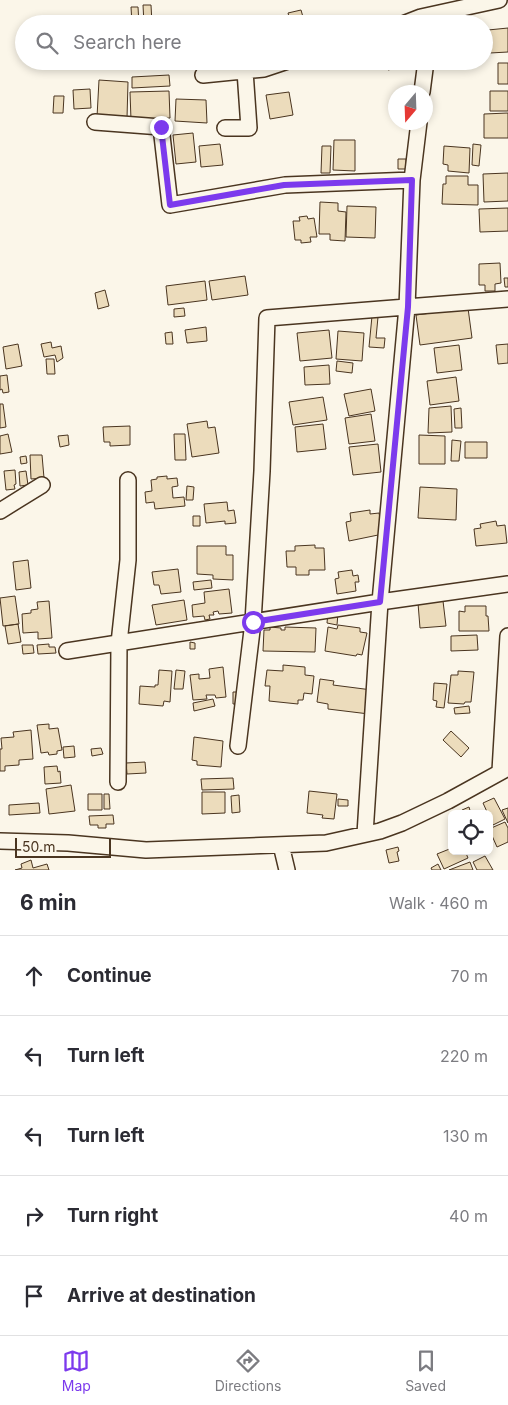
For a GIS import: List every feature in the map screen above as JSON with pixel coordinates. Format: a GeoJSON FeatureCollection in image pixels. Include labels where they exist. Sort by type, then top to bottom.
{"type":"FeatureCollection","features":[{"type":"Feature","properties":{"kind":"street"},"geometry":{"type":"LineString","coordinates":[[452,15],[499,0]]}},
{"type":"Feature","properties":{"kind":"street"},"geometry":{"type":"LineString","coordinates":[[203,75],[254,70]]}},
{"type":"Feature","properties":{"kind":"street"},"geometry":{"type":"LineString","coordinates":[[423,85],[425,70]]}},
{"type":"Feature","properties":{"kind":"street"},"geometry":{"type":"LineString","coordinates":[[225,128],[249,128],[245,71]]}},
{"type":"Feature","properties":{"kind":"street"},"geometry":{"type":"LineString","coordinates":[[95,122],[161,127],[170,205],[284,185],[412,180]]}},
{"type":"Feature","properties":{"kind":"street"},"geometry":{"type":"LineString","coordinates":[[365,834],[380,602],[408,307],[412,180],[418,130]]}},
{"type":"Feature","properties":{"kind":"street"},"geometry":{"type":"LineString","coordinates":[[238,746],[253,622],[262,471],[267,318],[508,298]]}},
{"type":"Feature","properties":{"kind":"street"},"geometry":{"type":"LineString","coordinates":[[118,782],[119,643],[128,560],[128,480]]}},
{"type":"Feature","properties":{"kind":"street"},"geometry":{"type":"LineString","coordinates":[[0,511],[42,485]]}},
{"type":"Feature","properties":{"kind":"street"},"geometry":{"type":"LineString","coordinates":[[67,651],[508,584]]}},
{"type":"Feature","properties":{"kind":"street"},"geometry":{"type":"LineString","coordinates":[[0,841],[68,843],[146,850],[326,843],[402,823],[448,801],[504,769],[508,636]]}},
{"type":"Feature","properties":{"kind":"street"},"geometry":{"type":"LineString","coordinates":[[281,845],[287,870]]}},
{"type":"Feature","properties":{"kind":"building"},"geometry":{"type":"Polygon","coordinates":[[[143,5],[151,5],[152,15],[144,15],[143,5]]]}},
{"type":"Feature","properties":{"kind":"building"},"geometry":{"type":"Polygon","coordinates":[[[131,7],[138,7],[138,15],[131,15],[131,7]]]}},
{"type":"Feature","properties":{"kind":"building"},"geometry":{"type":"Polygon","coordinates":[[[301,10],[302,15],[289,15],[288,13],[301,10]]]}},
{"type":"Feature","properties":{"kind":"building"},"geometry":{"type":"Polygon","coordinates":[[[508,28],[508,52],[493,53],[493,30],[508,28]]]}},
{"type":"Feature","properties":{"kind":"building"},"geometry":{"type":"Polygon","coordinates":[[[498,63],[508,63],[508,84],[498,84],[498,63]]]}},
{"type":"Feature","properties":{"kind":"building"},"geometry":{"type":"Polygon","coordinates":[[[169,75],[170,86],[132,88],[132,77],[169,75]]]}},
{"type":"Feature","properties":{"kind":"building"},"geometry":{"type":"Polygon","coordinates":[[[99,80],[128,82],[127,118],[97,117],[99,80]]]}},
{"type":"Feature","properties":{"kind":"building"},"geometry":{"type":"Polygon","coordinates":[[[90,89],[91,108],[74,109],[73,90],[90,89]]]}},
{"type":"Feature","properties":{"kind":"building"},"geometry":{"type":"Polygon","coordinates":[[[169,91],[170,118],[131,120],[130,92],[169,91]]]}},
{"type":"Feature","properties":{"kind":"building"},"geometry":{"type":"Polygon","coordinates":[[[490,91],[508,91],[508,111],[490,111],[490,91]]]}},
{"type":"Feature","properties":{"kind":"building"},"geometry":{"type":"Polygon","coordinates":[[[289,92],[293,115],[270,119],[266,95],[289,92]]]}},
{"type":"Feature","properties":{"kind":"building"},"geometry":{"type":"Polygon","coordinates":[[[54,96],[64,96],[63,113],[53,113],[54,96]]]}},
{"type":"Feature","properties":{"kind":"building"},"geometry":{"type":"Polygon","coordinates":[[[176,99],[206,100],[207,123],[175,121],[176,99]]]}},
{"type":"Feature","properties":{"kind":"building"},"geometry":{"type":"Polygon","coordinates":[[[508,113],[508,138],[484,138],[484,114],[508,113]]]}},
{"type":"Feature","properties":{"kind":"building"},"geometry":{"type":"Polygon","coordinates":[[[193,133],[196,162],[176,164],[173,135],[193,133]]]}},
{"type":"Feature","properties":{"kind":"building"},"geometry":{"type":"Polygon","coordinates":[[[334,140],[355,140],[355,171],[333,170],[334,140]]]}},
{"type":"Feature","properties":{"kind":"building"},"geometry":{"type":"Polygon","coordinates":[[[220,144],[223,165],[201,167],[199,146],[220,144]]]}},
{"type":"Feature","properties":{"kind":"building"},"geometry":{"type":"Polygon","coordinates":[[[473,144],[481,145],[479,166],[472,165],[473,144]]]}},
{"type":"Feature","properties":{"kind":"building"},"geometry":{"type":"Polygon","coordinates":[[[322,146],[331,146],[330,173],[321,173],[322,146]]]}},
{"type":"Feature","properties":{"kind":"building"},"geometry":{"type":"Polygon","coordinates":[[[444,146],[470,148],[469,173],[448,171],[448,165],[443,164],[444,146]]]}},
{"type":"Feature","properties":{"kind":"building"},"geometry":{"type":"Polygon","coordinates":[[[398,159],[406,159],[406,169],[398,169],[398,159]]]}},
{"type":"Feature","properties":{"kind":"building"},"geometry":{"type":"Polygon","coordinates":[[[508,173],[508,201],[484,202],[483,174],[508,173]]]}},
{"type":"Feature","properties":{"kind":"building"},"geometry":{"type":"Polygon","coordinates":[[[446,176],[468,176],[468,185],[478,185],[478,205],[442,204],[443,184],[446,184],[446,176]]]}},
{"type":"Feature","properties":{"kind":"building"},"geometry":{"type":"Polygon","coordinates":[[[320,202],[338,203],[338,211],[346,212],[345,241],[330,240],[330,234],[319,234],[320,202]]]}},
{"type":"Feature","properties":{"kind":"building"},"geometry":{"type":"Polygon","coordinates":[[[347,206],[376,207],[375,238],[346,237],[347,206]]]}},
{"type":"Feature","properties":{"kind":"building"},"geometry":{"type":"Polygon","coordinates":[[[508,208],[508,231],[480,232],[479,209],[508,208]]]}},
{"type":"Feature","properties":{"kind":"building"},"geometry":{"type":"Polygon","coordinates":[[[307,216],[308,219],[314,218],[317,237],[310,237],[311,242],[301,243],[301,240],[295,240],[293,221],[300,221],[299,217],[307,216]]]}},
{"type":"Feature","properties":{"kind":"building"},"geometry":{"type":"Polygon","coordinates":[[[500,263],[501,283],[495,284],[495,291],[485,291],[485,285],[479,285],[479,264],[500,263]]]}},
{"type":"Feature","properties":{"kind":"building"},"geometry":{"type":"Polygon","coordinates":[[[245,276],[248,295],[212,300],[209,281],[245,276]]]}},
{"type":"Feature","properties":{"kind":"building"},"geometry":{"type":"Polygon","coordinates":[[[504,278],[508,278],[508,287],[505,287],[504,278]]]}},
{"type":"Feature","properties":{"kind":"building"},"geometry":{"type":"Polygon","coordinates":[[[205,281],[207,300],[168,305],[166,286],[205,281]]]}},
{"type":"Feature","properties":{"kind":"building"},"geometry":{"type":"Polygon","coordinates":[[[105,290],[109,306],[98,309],[95,293],[105,290]]]}},
{"type":"Feature","properties":{"kind":"building"},"geometry":{"type":"Polygon","coordinates":[[[184,308],[185,316],[174,317],[174,309],[184,308]]]}},
{"type":"Feature","properties":{"kind":"building"},"geometry":{"type":"Polygon","coordinates":[[[468,308],[472,338],[420,345],[416,315],[468,308]]]}},
{"type":"Feature","properties":{"kind":"building"},"geometry":{"type":"Polygon","coordinates":[[[372,316],[378,317],[376,338],[385,338],[384,348],[369,347],[372,316]]]}},
{"type":"Feature","properties":{"kind":"building"},"geometry":{"type":"Polygon","coordinates":[[[206,327],[207,341],[187,343],[185,330],[206,327]]]}},
{"type":"Feature","properties":{"kind":"building"},"geometry":{"type":"Polygon","coordinates":[[[329,330],[332,358],[300,361],[297,333],[329,330]]]}},
{"type":"Feature","properties":{"kind":"building"},"geometry":{"type":"Polygon","coordinates":[[[338,331],[364,333],[362,361],[336,359],[338,331]]]}},
{"type":"Feature","properties":{"kind":"building"},"geometry":{"type":"Polygon","coordinates":[[[172,332],[173,344],[166,344],[165,333],[172,332]]]}},
{"type":"Feature","properties":{"kind":"building"},"geometry":{"type":"Polygon","coordinates":[[[51,342],[52,348],[61,346],[63,358],[57,362],[55,355],[44,357],[41,344],[51,342]]]}},
{"type":"Feature","properties":{"kind":"building"},"geometry":{"type":"Polygon","coordinates":[[[18,344],[22,366],[6,369],[3,347],[18,344]]]}},
{"type":"Feature","properties":{"kind":"building"},"geometry":{"type":"Polygon","coordinates":[[[508,344],[508,363],[498,364],[496,345],[508,344]]]}},
{"type":"Feature","properties":{"kind":"building"},"geometry":{"type":"Polygon","coordinates":[[[459,345],[462,370],[437,373],[434,348],[459,345]]]}},
{"type":"Feature","properties":{"kind":"building"},"geometry":{"type":"Polygon","coordinates":[[[46,359],[54,359],[55,374],[47,374],[46,359]]]}},
{"type":"Feature","properties":{"kind":"building"},"geometry":{"type":"Polygon","coordinates":[[[337,361],[353,363],[352,373],[336,371],[337,361]]]}},
{"type":"Feature","properties":{"kind":"building"},"geometry":{"type":"Polygon","coordinates":[[[329,365],[330,384],[305,385],[304,367],[329,365]]]}},
{"type":"Feature","properties":{"kind":"building"},"geometry":{"type":"Polygon","coordinates":[[[7,375],[9,392],[3,393],[2,389],[0,390],[0,376],[7,375]]]}},
{"type":"Feature","properties":{"kind":"building"},"geometry":{"type":"Polygon","coordinates":[[[456,377],[459,401],[430,405],[427,381],[456,377]]]}},
{"type":"Feature","properties":{"kind":"building"},"geometry":{"type":"Polygon","coordinates":[[[371,389],[375,411],[349,416],[344,394],[371,389]]]}},
{"type":"Feature","properties":{"kind":"building"},"geometry":{"type":"Polygon","coordinates":[[[323,397],[327,420],[293,425],[289,402],[323,397]]]}},
{"type":"Feature","properties":{"kind":"building"},"geometry":{"type":"Polygon","coordinates":[[[0,404],[3,404],[6,427],[0,428],[0,404]]]}},
{"type":"Feature","properties":{"kind":"building"},"geometry":{"type":"Polygon","coordinates":[[[451,406],[452,432],[428,433],[429,408],[451,406]]]}},
{"type":"Feature","properties":{"kind":"building"},"geometry":{"type":"Polygon","coordinates":[[[461,408],[462,428],[455,428],[454,409],[461,408]]]}},
{"type":"Feature","properties":{"kind":"building"},"geometry":{"type":"Polygon","coordinates":[[[371,414],[375,441],[349,444],[345,418],[371,414]]]}},
{"type":"Feature","properties":{"kind":"building"},"geometry":{"type":"Polygon","coordinates":[[[207,421],[208,428],[215,427],[219,453],[192,457],[187,424],[207,421]]]}},
{"type":"Feature","properties":{"kind":"building"},"geometry":{"type":"Polygon","coordinates":[[[323,424],[326,449],[297,452],[295,427],[323,424]]]}},
{"type":"Feature","properties":{"kind":"building"},"geometry":{"type":"Polygon","coordinates":[[[130,426],[130,445],[110,446],[110,442],[104,442],[103,427],[130,426]]]}},
{"type":"Feature","properties":{"kind":"building"},"geometry":{"type":"Polygon","coordinates":[[[8,434],[12,452],[0,454],[0,436],[8,434]]]}},
{"type":"Feature","properties":{"kind":"building"},"geometry":{"type":"Polygon","coordinates":[[[174,434],[185,434],[186,460],[175,460],[174,434]]]}},
{"type":"Feature","properties":{"kind":"building"},"geometry":{"type":"Polygon","coordinates":[[[68,435],[69,445],[60,447],[58,436],[68,435]]]}},
{"type":"Feature","properties":{"kind":"building"},"geometry":{"type":"Polygon","coordinates":[[[419,435],[445,436],[445,464],[419,464],[419,435]]]}},
{"type":"Feature","properties":{"kind":"building"},"geometry":{"type":"Polygon","coordinates":[[[452,440],[461,441],[459,461],[451,461],[452,440]]]}},
{"type":"Feature","properties":{"kind":"building"},"geometry":{"type":"Polygon","coordinates":[[[465,442],[487,442],[487,458],[465,458],[465,442]]]}},
{"type":"Feature","properties":{"kind":"building"},"geometry":{"type":"Polygon","coordinates":[[[378,444],[381,472],[353,475],[349,447],[378,444]]]}},
{"type":"Feature","properties":{"kind":"building"},"geometry":{"type":"Polygon","coordinates":[[[30,455],[42,455],[44,478],[31,479],[30,455]]]}},
{"type":"Feature","properties":{"kind":"building"},"geometry":{"type":"Polygon","coordinates":[[[26,456],[27,463],[21,464],[20,457],[26,456]]]}},
{"type":"Feature","properties":{"kind":"building"},"geometry":{"type":"Polygon","coordinates":[[[15,470],[15,489],[6,490],[4,471],[15,470]]]}},
{"type":"Feature","properties":{"kind":"building"},"geometry":{"type":"Polygon","coordinates":[[[26,471],[28,485],[20,486],[19,472],[26,471]]]}},
{"type":"Feature","properties":{"kind":"building"},"geometry":{"type":"Polygon","coordinates":[[[167,476],[167,479],[177,478],[178,486],[172,487],[173,498],[184,497],[185,506],[155,509],[154,502],[146,503],[145,492],[152,491],[151,480],[167,476]]]}},
{"type":"Feature","properties":{"kind":"building"},"geometry":{"type":"Polygon","coordinates":[[[187,486],[194,487],[193,500],[186,500],[187,486]]]}},
{"type":"Feature","properties":{"kind":"building"},"geometry":{"type":"Polygon","coordinates":[[[420,487],[457,489],[456,520],[418,518],[420,487]]]}},
{"type":"Feature","properties":{"kind":"building"},"geometry":{"type":"Polygon","coordinates":[[[227,502],[228,511],[234,510],[236,523],[225,524],[225,521],[206,523],[204,504],[227,502]]]}},
{"type":"Feature","properties":{"kind":"building"},"geometry":{"type":"Polygon","coordinates":[[[370,510],[370,514],[379,513],[383,534],[349,541],[346,522],[351,521],[350,513],[370,510]]]}},
{"type":"Feature","properties":{"kind":"building"},"geometry":{"type":"Polygon","coordinates":[[[193,516],[200,516],[200,526],[193,526],[193,516]]]}},
{"type":"Feature","properties":{"kind":"building"},"geometry":{"type":"Polygon","coordinates":[[[496,521],[497,526],[505,525],[507,543],[476,546],[474,529],[481,528],[480,524],[496,521]]]}},
{"type":"Feature","properties":{"kind":"building"},"geometry":{"type":"Polygon","coordinates":[[[315,545],[315,548],[324,548],[325,570],[309,570],[309,575],[296,575],[296,567],[287,567],[286,551],[295,551],[295,546],[315,545]]]}},
{"type":"Feature","properties":{"kind":"building"},"geometry":{"type":"Polygon","coordinates":[[[197,546],[226,546],[226,555],[233,555],[233,580],[213,579],[213,575],[197,574],[197,546]]]}},
{"type":"Feature","properties":{"kind":"building"},"geometry":{"type":"Polygon","coordinates":[[[28,560],[31,588],[16,590],[13,562],[28,560]]]}},
{"type":"Feature","properties":{"kind":"building"},"geometry":{"type":"Polygon","coordinates":[[[178,569],[181,592],[161,594],[159,585],[154,585],[152,572],[178,569]]]}},
{"type":"Feature","properties":{"kind":"building"},"geometry":{"type":"Polygon","coordinates":[[[352,570],[353,576],[358,575],[359,582],[355,582],[356,591],[337,594],[335,579],[339,578],[338,572],[352,570]]]}},
{"type":"Feature","properties":{"kind":"building"},"geometry":{"type":"Polygon","coordinates":[[[211,580],[212,588],[194,590],[193,582],[211,580]]]}},
{"type":"Feature","properties":{"kind":"building"},"geometry":{"type":"Polygon","coordinates":[[[229,589],[232,613],[219,614],[218,611],[213,612],[214,615],[209,615],[210,619],[205,620],[204,616],[193,617],[192,605],[205,603],[204,592],[229,589]]]}},
{"type":"Feature","properties":{"kind":"building"},"geometry":{"type":"Polygon","coordinates":[[[15,596],[19,624],[3,626],[0,598],[15,596]]]}},
{"type":"Feature","properties":{"kind":"building"},"geometry":{"type":"Polygon","coordinates":[[[184,600],[187,620],[156,625],[152,605],[184,600]]]}},
{"type":"Feature","properties":{"kind":"building"},"geometry":{"type":"Polygon","coordinates":[[[49,601],[52,638],[38,639],[38,632],[23,633],[22,614],[31,613],[31,610],[38,609],[37,602],[49,601]]]}},
{"type":"Feature","properties":{"kind":"building"},"geometry":{"type":"Polygon","coordinates":[[[443,601],[446,626],[420,628],[418,603],[443,601]]]}},
{"type":"Feature","properties":{"kind":"building"},"geometry":{"type":"Polygon","coordinates":[[[465,606],[486,606],[489,631],[459,631],[459,611],[465,612],[465,606]]]}},
{"type":"Feature","properties":{"kind":"building"},"geometry":{"type":"Polygon","coordinates":[[[328,612],[338,613],[337,625],[327,623],[328,612]]]}},
{"type":"Feature","properties":{"kind":"building"},"geometry":{"type":"Polygon","coordinates":[[[18,624],[21,642],[8,644],[5,626],[18,624]]]}},
{"type":"Feature","properties":{"kind":"building"},"geometry":{"type":"Polygon","coordinates":[[[338,625],[360,628],[360,632],[367,633],[362,655],[357,654],[356,656],[325,651],[328,627],[337,629],[338,625]]]}},
{"type":"Feature","properties":{"kind":"building"},"geometry":{"type":"Polygon","coordinates":[[[270,627],[281,628],[281,630],[285,630],[285,627],[316,628],[315,652],[263,651],[264,630],[270,630],[270,627]]]}},
{"type":"Feature","properties":{"kind":"building"},"geometry":{"type":"Polygon","coordinates":[[[477,635],[478,650],[451,651],[451,636],[477,635]]]}},
{"type":"Feature","properties":{"kind":"building"},"geometry":{"type":"Polygon","coordinates":[[[190,642],[195,643],[195,649],[190,649],[190,642]]]}},
{"type":"Feature","properties":{"kind":"building"},"geometry":{"type":"Polygon","coordinates":[[[49,644],[49,647],[55,647],[56,653],[38,654],[37,645],[49,644]]]}},
{"type":"Feature","properties":{"kind":"building"},"geometry":{"type":"Polygon","coordinates":[[[22,645],[33,645],[34,653],[23,654],[22,645]]]}},
{"type":"Feature","properties":{"kind":"building"},"geometry":{"type":"Polygon","coordinates":[[[283,665],[305,667],[305,675],[314,676],[312,694],[304,693],[303,700],[298,700],[298,704],[269,701],[270,686],[265,686],[267,670],[283,671],[283,665]]]}},
{"type":"Feature","properties":{"kind":"building"},"geometry":{"type":"Polygon","coordinates":[[[223,667],[226,697],[216,698],[215,695],[206,695],[207,699],[193,700],[190,675],[199,674],[199,679],[210,678],[209,669],[223,667]]]}},
{"type":"Feature","properties":{"kind":"building"},"geometry":{"type":"Polygon","coordinates":[[[159,670],[172,671],[170,702],[164,701],[163,706],[139,704],[140,686],[155,687],[155,685],[158,685],[159,670]]]}},
{"type":"Feature","properties":{"kind":"building"},"geometry":{"type":"Polygon","coordinates":[[[176,670],[185,671],[183,689],[174,689],[176,670]]]}},
{"type":"Feature","properties":{"kind":"building"},"geometry":{"type":"Polygon","coordinates":[[[458,671],[474,672],[471,702],[465,702],[464,704],[448,703],[451,675],[458,675],[458,671]]]}},
{"type":"Feature","properties":{"kind":"building"},"geometry":{"type":"Polygon","coordinates":[[[320,679],[334,681],[333,685],[372,690],[369,714],[328,709],[328,704],[317,702],[320,679]]]}},
{"type":"Feature","properties":{"kind":"building"},"geometry":{"type":"Polygon","coordinates":[[[434,683],[447,684],[444,708],[436,707],[437,701],[433,700],[434,683]]]}},
{"type":"Feature","properties":{"kind":"building"},"geometry":{"type":"Polygon","coordinates":[[[233,692],[241,692],[241,704],[233,704],[233,692]]]}},
{"type":"Feature","properties":{"kind":"building"},"geometry":{"type":"Polygon","coordinates":[[[213,699],[215,706],[194,711],[193,703],[213,699]]]}},
{"type":"Feature","properties":{"kind":"building"},"geometry":{"type":"Polygon","coordinates":[[[469,706],[470,713],[455,714],[454,708],[469,706]]]}},
{"type":"Feature","properties":{"kind":"building"},"geometry":{"type":"Polygon","coordinates":[[[49,724],[49,729],[58,728],[62,750],[57,751],[57,754],[41,753],[37,725],[49,724]]]}},
{"type":"Feature","properties":{"kind":"building"},"geometry":{"type":"Polygon","coordinates":[[[31,730],[33,759],[19,760],[19,765],[5,766],[5,771],[0,771],[1,738],[14,737],[13,732],[31,730]]]}},
{"type":"Feature","properties":{"kind":"building"},"geometry":{"type":"Polygon","coordinates":[[[451,731],[469,748],[461,757],[443,740],[451,731]]]}},
{"type":"Feature","properties":{"kind":"building"},"geometry":{"type":"Polygon","coordinates":[[[194,737],[223,741],[221,767],[197,765],[197,761],[192,760],[194,737]]]}},
{"type":"Feature","properties":{"kind":"building"},"geometry":{"type":"Polygon","coordinates":[[[74,746],[75,757],[64,758],[63,747],[74,746]]]}},
{"type":"Feature","properties":{"kind":"building"},"geometry":{"type":"Polygon","coordinates":[[[101,748],[103,754],[92,756],[91,749],[101,748]]]}},
{"type":"Feature","properties":{"kind":"building"},"geometry":{"type":"Polygon","coordinates":[[[145,762],[146,773],[127,774],[126,763],[145,762]]]}},
{"type":"Feature","properties":{"kind":"building"},"geometry":{"type":"Polygon","coordinates":[[[57,766],[58,772],[60,771],[61,783],[45,784],[44,767],[57,766]]]}},
{"type":"Feature","properties":{"kind":"building"},"geometry":{"type":"Polygon","coordinates":[[[233,778],[234,789],[202,790],[201,779],[233,778]]]}},
{"type":"Feature","properties":{"kind":"building"},"geometry":{"type":"Polygon","coordinates":[[[71,785],[75,811],[49,814],[46,789],[71,785]]]}},
{"type":"Feature","properties":{"kind":"building"},"geometry":{"type":"Polygon","coordinates":[[[309,791],[337,794],[334,819],[322,818],[323,815],[307,813],[309,791]]]}},
{"type":"Feature","properties":{"kind":"building"},"geometry":{"type":"Polygon","coordinates":[[[202,792],[225,792],[225,813],[202,814],[202,792]]]}},
{"type":"Feature","properties":{"kind":"building"},"geometry":{"type":"Polygon","coordinates":[[[88,794],[102,794],[102,810],[88,810],[88,794]]]}},
{"type":"Feature","properties":{"kind":"building"},"geometry":{"type":"Polygon","coordinates":[[[104,794],[109,794],[110,809],[104,809],[104,794]]]}},
{"type":"Feature","properties":{"kind":"building"},"geometry":{"type":"Polygon","coordinates":[[[239,795],[240,812],[232,813],[231,796],[239,795]]]}},
{"type":"Feature","properties":{"kind":"building"},"geometry":{"type":"Polygon","coordinates":[[[494,798],[505,819],[493,825],[493,810],[486,810],[483,803],[494,798]]]}},
{"type":"Feature","properties":{"kind":"building"},"geometry":{"type":"Polygon","coordinates":[[[338,799],[348,800],[348,806],[338,806],[338,799]]]}},
{"type":"Feature","properties":{"kind":"building"},"geometry":{"type":"Polygon","coordinates":[[[39,803],[40,813],[9,815],[9,805],[39,803]]]}},
{"type":"Feature","properties":{"kind":"building"},"geometry":{"type":"Polygon","coordinates":[[[508,808],[508,823],[502,810],[508,808]]]}},
{"type":"Feature","properties":{"kind":"building"},"geometry":{"type":"Polygon","coordinates":[[[113,815],[114,824],[106,824],[106,828],[90,825],[89,816],[113,815]]]}},
{"type":"Feature","properties":{"kind":"building"},"geometry":{"type":"Polygon","coordinates":[[[505,822],[508,828],[508,842],[497,847],[493,838],[493,827],[505,822]]]}},
{"type":"Feature","properties":{"kind":"building"},"geometry":{"type":"Polygon","coordinates":[[[398,847],[399,861],[389,863],[386,850],[398,847]]]}},
{"type":"Feature","properties":{"kind":"building"},"geometry":{"type":"Polygon","coordinates":[[[448,850],[448,855],[467,855],[468,858],[444,869],[437,854],[448,850]]]}},
{"type":"Feature","properties":{"kind":"building"},"geometry":{"type":"Polygon","coordinates":[[[485,856],[493,870],[477,870],[473,862],[485,856]]]}},
{"type":"Feature","properties":{"kind":"building"},"geometry":{"type":"Polygon","coordinates":[[[31,860],[33,868],[47,864],[49,870],[15,870],[22,868],[21,864],[31,860]]]}},
{"type":"Feature","properties":{"kind":"building"},"geometry":{"type":"Polygon","coordinates":[[[470,862],[473,870],[449,870],[470,862]]]}},
{"type":"Feature","properties":{"kind":"building"},"geometry":{"type":"Polygon","coordinates":[[[438,864],[441,870],[432,870],[431,868],[438,864]]]}},
{"type":"Feature","properties":{"kind":"route"},"geometry":{"type":"LineString","coordinates":[[161,127],[170,205],[284,185],[412,180],[408,307],[380,602],[253,622]]}}]}
